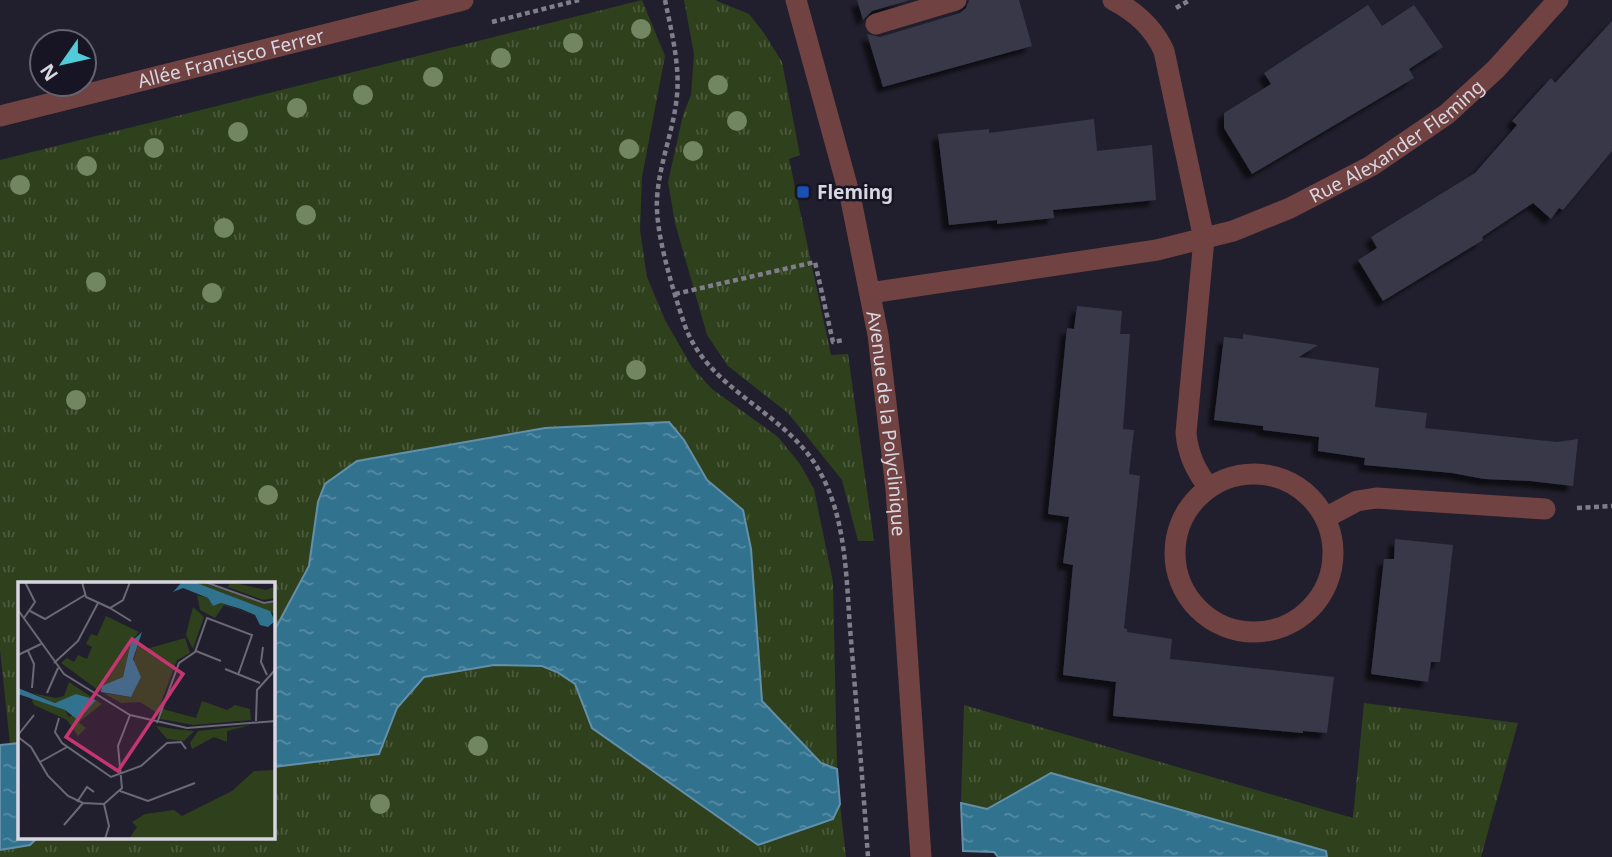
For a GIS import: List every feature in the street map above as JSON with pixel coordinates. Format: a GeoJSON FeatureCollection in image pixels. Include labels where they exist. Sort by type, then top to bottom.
{"type":"FeatureCollection","features":[{"type":"Feature","properties":{"kind":"street","name":"Allée Francisco Ferrer"},"geometry":{"type":"LineString","coordinates":[[0,116],[463,0]]}},
{"type":"Feature","properties":{"kind":"street","name":"Avenue de la Polyclinique"},"geometry":{"type":"LineString","coordinates":[[796,0],[844,172],[878,335],[896,489],[921,857]]}},
{"type":"Feature","properties":{"kind":"street"},"geometry":{"type":"LineString","coordinates":[[876,24],[956,0]]}},
{"type":"Feature","properties":{"kind":"street"},"geometry":{"type":"LineString","coordinates":[[1113,0],[1136,13],[1157,36],[1164,51],[1205,239],[1186,433],[1192,462],[1209,488]]}},
{"type":"Feature","properties":{"kind":"street","name":"Rue Alexander Fleming"},"geometry":{"type":"LineString","coordinates":[[870,293],[1128,256],[1205,239],[1290,208],[1345,181],[1397,150],[1447,114],[1472,92],[1558,0]]}},
{"type":"Feature","properties":{"kind":"street"},"geometry":{"type":"LineString","coordinates":[[1269,475],[1297,487],[1313,500],[1325,517],[1332,538],[1333,560],[1329,581],[1318,600],[1303,616],[1283,626],[1263,631],[1241,631],[1220,624],[1194,604],[1183,586],[1176,565],[1176,544],[1182,522],[1193,504],[1209,488],[1237,477],[1269,475]]}},
{"type":"Feature","properties":{"kind":"street"},"geometry":{"type":"LineString","coordinates":[[1325,517],[1357,501],[1376,498],[1545,509]]}},
{"type":"Feature","properties":{"kind":"path"},"geometry":{"type":"LineString","coordinates":[[665,0],[676,61],[677,95],[657,201],[675,294],[685,326],[702,357],[727,384],[795,437],[821,473],[831,496],[844,549],[868,857]]}},
{"type":"Feature","properties":{"kind":"path"},"geometry":{"type":"LineString","coordinates":[[675,294],[815,262],[833,342],[878,335]]}},
{"type":"Feature","properties":{"kind":"green space"},"geometry":{"type":"Polygon","coordinates":[[[642,0],[665,56],[642,177],[640,230],[647,277],[665,320],[692,367],[712,389],[778,437],[800,464],[814,489],[833,582],[837,769],[821,763],[762,701],[751,549],[743,510],[707,480],[684,440],[669,422],[545,428],[357,461],[318,502],[309,566],[275,629],[275,582],[18,582],[18,743],[10,744],[0,650],[0,160],[642,0]]]}},
{"type":"Feature","properties":{"kind":"green space"},"geometry":{"type":"Polygon","coordinates":[[[684,0],[715,0],[749,14],[782,62],[800,155],[789,159],[831,355],[848,354],[874,541],[858,541],[842,480],[788,413],[728,366],[707,335],[675,223],[668,182],[683,115],[691,95],[694,54],[684,0]]]}},
{"type":"Feature","properties":{"kind":"green space"},"geometry":{"type":"Polygon","coordinates":[[[495,665],[539,667],[561,673],[576,687],[592,728],[833,819],[840,804],[846,857],[0,857],[0,850],[30,845],[35,840],[275,840],[275,767],[379,754],[396,708],[424,677],[495,665]]]}},
{"type":"Feature","properties":{"kind":"green space"},"geometry":{"type":"Polygon","coordinates":[[[1364,703],[1518,723],[1481,857],[1327,857],[1325,851],[1052,773],[986,809],[961,803],[964,705],[1353,818],[1364,703]]]}},
{"type":"Feature","properties":{"kind":"water"},"geometry":{"type":"Polygon","coordinates":[[[669,422],[684,440],[707,480],[743,510],[751,549],[762,701],[821,763],[837,769],[840,804],[833,819],[758,845],[592,728],[575,684],[542,666],[494,665],[424,677],[397,708],[379,754],[275,767],[275,629],[309,566],[318,502],[325,484],[357,461],[545,428],[669,422]]]}},
{"type":"Feature","properties":{"kind":"water"},"geometry":{"type":"Polygon","coordinates":[[[18,743],[18,840],[35,840],[30,845],[0,850],[0,745],[18,743]]]}},
{"type":"Feature","properties":{"kind":"water"},"geometry":{"type":"Polygon","coordinates":[[[1051,773],[1326,851],[1327,857],[998,857],[994,852],[963,851],[961,803],[987,809],[1051,773]]]}},
{"type":"Feature","properties":{"kind":"building"},"geometry":{"type":"Polygon","coordinates":[[[857,0],[910,0],[872,11],[863,20],[857,0]]]}},
{"type":"Feature","properties":{"kind":"building"},"geometry":{"type":"Polygon","coordinates":[[[969,0],[1019,0],[1032,46],[883,87],[867,34],[880,37],[960,13],[969,0]]]}},
{"type":"Feature","properties":{"kind":"building"},"geometry":{"type":"Polygon","coordinates":[[[1368,5],[1382,26],[1414,5],[1443,47],[1409,69],[1414,78],[1252,174],[1224,128],[1224,113],[1271,84],[1264,73],[1368,5]]]}},
{"type":"Feature","properties":{"kind":"building"},"geometry":{"type":"Polygon","coordinates":[[[1612,21],[1612,151],[1563,210],[1559,208],[1551,219],[1533,203],[1482,237],[1483,240],[1383,301],[1358,260],[1377,248],[1371,237],[1475,173],[1517,125],[1512,121],[1551,78],[1555,83],[1612,21]]]}},
{"type":"Feature","properties":{"kind":"building"},"geometry":{"type":"Polygon","coordinates":[[[1094,119],[1097,151],[1152,145],[1156,200],[1053,210],[1054,218],[997,224],[997,220],[949,225],[938,134],[989,129],[989,133],[1094,119]]]}},
{"type":"Feature","properties":{"kind":"building"},"geometry":{"type":"Polygon","coordinates":[[[1077,306],[1122,311],[1120,334],[1130,334],[1123,429],[1134,430],[1129,474],[1140,476],[1124,628],[1127,632],[1172,639],[1170,659],[1334,677],[1327,733],[1113,716],[1116,682],[1063,675],[1073,565],[1063,563],[1069,517],[1048,514],[1067,328],[1074,329],[1077,306]]]}},
{"type":"Feature","properties":{"kind":"building"},"geometry":{"type":"Polygon","coordinates":[[[1243,334],[1318,345],[1299,357],[1379,368],[1375,407],[1427,413],[1425,428],[1557,442],[1578,439],[1573,486],[1364,465],[1365,458],[1318,451],[1319,437],[1214,420],[1224,337],[1243,339],[1243,334]]]}},
{"type":"Feature","properties":{"kind":"building"},"geometry":{"type":"Polygon","coordinates":[[[1395,539],[1453,545],[1440,662],[1431,662],[1428,682],[1371,674],[1384,559],[1394,559],[1395,539]]]}},
{"type":"Feature","properties":{"kind":"place","name":"Fleming"},"geometry":{"type":"Point","coordinates":[803,192]}}]}
